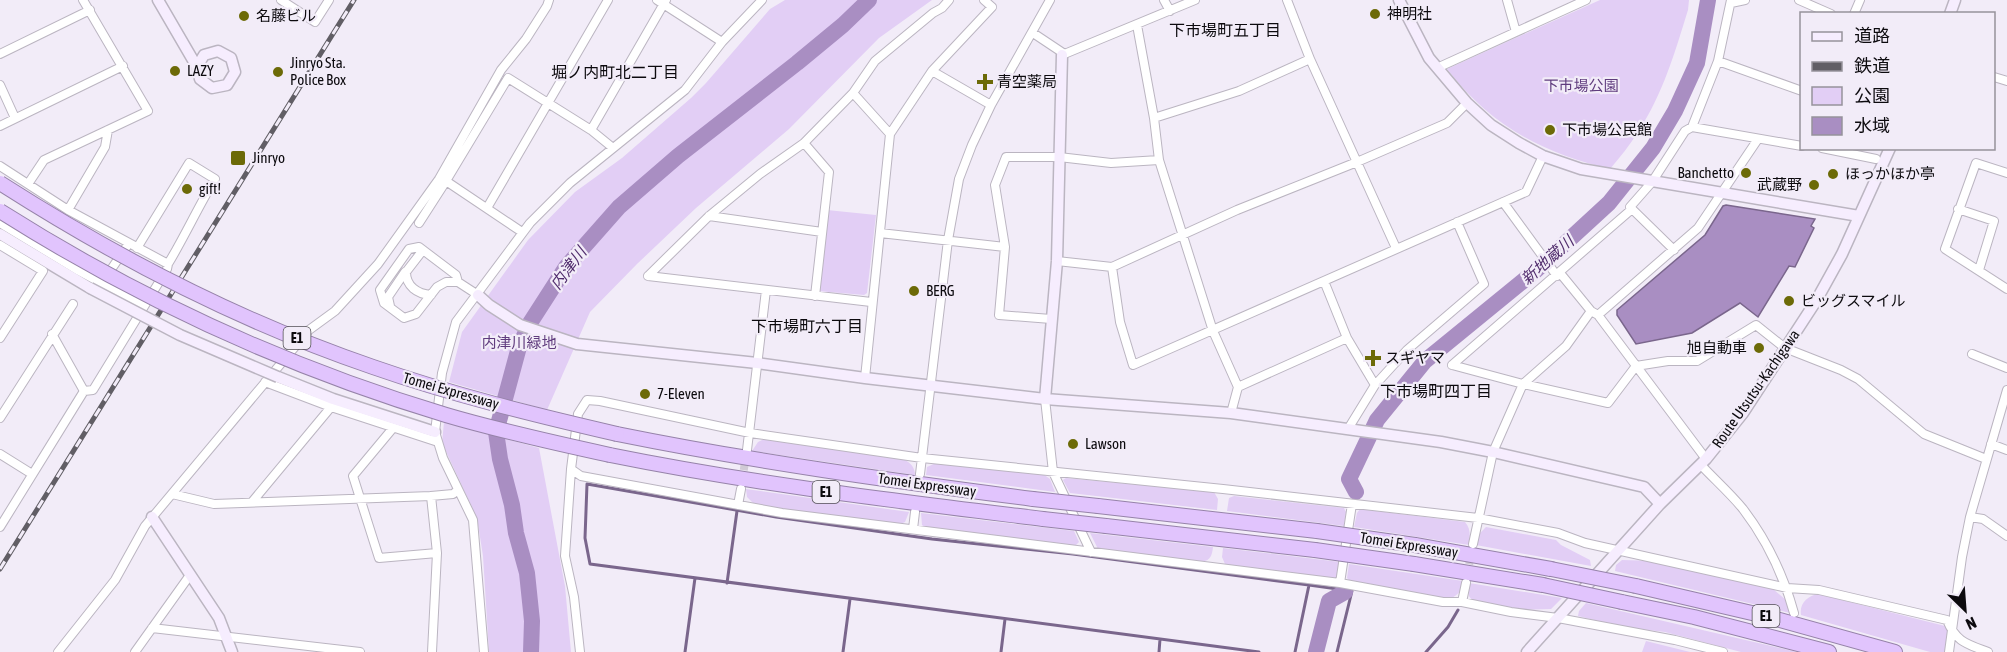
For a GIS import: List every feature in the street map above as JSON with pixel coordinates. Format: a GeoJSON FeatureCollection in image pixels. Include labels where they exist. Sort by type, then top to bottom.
{"type":"FeatureCollection","features":[{"type":"Feature","properties":{"kind":"highway","name":"Tomei Expressway"},"geometry":{"type":"LineString","coordinates":[[0,183],[110,250],[222,306],[286,334],[372,367],[537,415],[701,451],[802,467],[1033,499],[1317,531],[1415,545],[1636,586],[1769,617],[1895,652]]}},
{"type":"Feature","properties":{"kind":"highway","name":"Tomei Expressway"},"geometry":{"type":"LineString","coordinates":[[0,211],[96,269],[211,327],[362,387],[447,415],[533,438],[695,472],[795,488],[1315,550],[1543,585],[1704,620],[1829,652]]}},
{"type":"Feature","properties":{"kind":"street"},"geometry":{"type":"LineString","coordinates":[[28,184],[44,160],[148,111],[83,0]]}},
{"type":"Feature","properties":{"kind":"street"},"geometry":{"type":"LineString","coordinates":[[158,0],[197,68]]}},
{"type":"Feature","properties":{"kind":"street"},"geometry":{"type":"LineString","coordinates":[[281,0],[315,22],[328,0]]}},
{"type":"Feature","properties":{"kind":"street"},"geometry":{"type":"LineString","coordinates":[[58,652],[115,580],[145,526],[309,330],[335,311],[378,264],[439,179],[501,70],[526,39],[549,0]]}},
{"type":"Feature","properties":{"kind":"street"},"geometry":{"type":"LineString","coordinates":[[487,208],[608,0]]}},
{"type":"Feature","properties":{"kind":"street"},"geometry":{"type":"LineString","coordinates":[[484,652],[473,520],[436,437],[442,373],[456,322],[522,232],[570,183],[686,90],[722,42],[761,0]]}},
{"type":"Feature","properties":{"kind":"street"},"geometry":{"type":"LineString","coordinates":[[872,302],[648,276],[709,216],[760,174],[804,143],[853,93],[875,61],[949,0]]}},
{"type":"Feature","properties":{"kind":"street"},"geometry":{"type":"LineString","coordinates":[[865,378],[890,134],[932,71],[992,7],[984,0]]}},
{"type":"Feature","properties":{"kind":"street"},"geometry":{"type":"LineString","coordinates":[[920,474],[948,240],[959,179],[991,105],[1050,0]]}},
{"type":"Feature","properties":{"kind":"street"},"geometry":{"type":"LineString","coordinates":[[1164,0],[1170,11]]}},
{"type":"Feature","properties":{"kind":"street"},"geometry":{"type":"LineString","coordinates":[[1062,54],[1195,0]]}},
{"type":"Feature","properties":{"kind":"street"},"geometry":{"type":"LineString","coordinates":[[1287,0],[1310,59],[1396,248]]}},
{"type":"Feature","properties":{"kind":"street"},"geometry":{"type":"LineString","coordinates":[[1399,0],[1429,58],[1467,103],[1491,125],[1543,156],[1581,170],[1859,216]]}},
{"type":"Feature","properties":{"kind":"street"},"geometry":{"type":"LineString","coordinates":[[1507,0],[1516,32]]}},
{"type":"Feature","properties":{"kind":"street"},"geometry":{"type":"LineString","coordinates":[[1437,68],[1586,0]]}},
{"type":"Feature","properties":{"kind":"street"},"geometry":{"type":"LineString","coordinates":[[1692,127],[1718,61],[1731,2],[1745,0]]}},
{"type":"Feature","properties":{"kind":"street"},"geometry":{"type":"LineString","coordinates":[[1802,1],[1827,12]]}},
{"type":"Feature","properties":{"kind":"street"},"geometry":{"type":"LineString","coordinates":[[591,130],[663,2],[722,42]]}},
{"type":"Feature","properties":{"kind":"street"},"geometry":{"type":"LineString","coordinates":[[0,54],[90,10]]}},
{"type":"Feature","properties":{"kind":"street"},"geometry":{"type":"LineString","coordinates":[[1137,25],[1154,118],[1159,160],[1213,331],[1238,387],[1231,413]]}},
{"type":"Feature","properties":{"kind":"street"},"geometry":{"type":"LineString","coordinates":[[1033,33],[1062,54]]}},
{"type":"Feature","properties":{"kind":"street"},"geometry":{"type":"LineString","coordinates":[[1062,54],[1057,261],[1045,399],[1053,472],[1091,552]]}},
{"type":"Feature","properties":{"kind":"street"},"geometry":{"type":"LineString","coordinates":[[1154,118],[1239,91],[1310,59]]}},
{"type":"Feature","properties":{"kind":"street"},"geometry":{"type":"LineString","coordinates":[[1718,61],[1800,90]]}},
{"type":"Feature","properties":{"kind":"street"},"geometry":{"type":"LineString","coordinates":[[0,126],[123,66]]}},
{"type":"Feature","properties":{"kind":"street"},"geometry":{"type":"LineString","coordinates":[[932,71],[991,105]]}},
{"type":"Feature","properties":{"kind":"street"},"geometry":{"type":"LineString","coordinates":[[418,223],[446,182],[508,78],[591,130],[613,148]]}},
{"type":"Feature","properties":{"kind":"street"},"geometry":{"type":"LineString","coordinates":[[0,85],[15,118]]}},
{"type":"Feature","properties":{"kind":"street"},"geometry":{"type":"LineString","coordinates":[[853,93],[890,134]]}},
{"type":"Feature","properties":{"kind":"street"},"geometry":{"type":"LineString","coordinates":[[1057,261],[1112,267],[1182,234],[1447,123],[1467,103]]}},
{"type":"Feature","properties":{"kind":"street"},"geometry":{"type":"LineString","coordinates":[[1674,250],[1630,207],[1650,182],[1684,131],[1692,127],[1800,146]]}},
{"type":"Feature","properties":{"kind":"street"},"geometry":{"type":"LineString","coordinates":[[68,210],[105,147],[108,130]]}},
{"type":"Feature","properties":{"kind":"street"},"geometry":{"type":"LineString","coordinates":[[1473,544],[1493,452],[1523,384],[1566,346],[1594,313],[1674,250],[1698,228],[1758,140]]}},
{"type":"Feature","properties":{"kind":"street"},"geometry":{"type":"LineString","coordinates":[[804,143],[829,172],[815,296]]}},
{"type":"Feature","properties":{"kind":"street"},"geometry":{"type":"LineString","coordinates":[[1830,150],[1876,159]]}},
{"type":"Feature","properties":{"kind":"street","name":"Route Utsutsu-Kachigawa"},"geometry":{"type":"LineString","coordinates":[[1527,652],[1660,504],[1703,462],[1743,413],[1816,302],[1889,150]]}},
{"type":"Feature","properties":{"kind":"street"},"geometry":{"type":"LineString","coordinates":[[1051,319],[999,315],[1005,247],[995,184],[1006,157],[1059,156],[1112,163],[1159,160]]}},
{"type":"Feature","properties":{"kind":"street"},"geometry":{"type":"LineString","coordinates":[[1112,267],[1120,322],[1132,365],[1526,192],[1543,156]]}},
{"type":"Feature","properties":{"kind":"street"},"geometry":{"type":"LineString","coordinates":[[84,391],[93,390],[167,269],[187,234],[201,201],[215,179],[189,163],[137,248]]}},
{"type":"Feature","properties":{"kind":"street"},"geometry":{"type":"LineString","coordinates":[[2007,173],[1976,163],[1945,249],[2007,289]]}},
{"type":"Feature","properties":{"kind":"street"},"geometry":{"type":"LineString","coordinates":[[0,166],[68,210],[168,264]]}},
{"type":"Feature","properties":{"kind":"street"},"geometry":{"type":"LineString","coordinates":[[446,182],[522,232]]}},
{"type":"Feature","properties":{"kind":"street"},"geometry":{"type":"LineString","coordinates":[[1503,202],[1559,274],[1594,313],[1636,366],[1703,462],[1743,509],[1769,550],[1787,588],[1794,613]]}},
{"type":"Feature","properties":{"kind":"street"},"geometry":{"type":"LineString","coordinates":[[1632,209],[1452,365],[1608,403],[1636,366],[1696,361],[1756,325],[1785,348],[1858,379],[1924,434],[1986,459]]}},
{"type":"Feature","properties":{"kind":"street"},"geometry":{"type":"LineString","coordinates":[[1958,209],[1994,221],[1979,270]]}},
{"type":"Feature","properties":{"kind":"street"},"geometry":{"type":"LineString","coordinates":[[709,216],[822,232]]}},
{"type":"Feature","properties":{"kind":"street"},"geometry":{"type":"LineString","coordinates":[[1351,430],[1375,386],[1407,350],[1484,284],[1457,222]]}},
{"type":"Feature","properties":{"kind":"street"},"geometry":{"type":"LineString","coordinates":[[0,223],[144,306]]}},
{"type":"Feature","properties":{"kind":"street"},"geometry":{"type":"LineString","coordinates":[[880,233],[1005,247]]}},
{"type":"Feature","properties":{"kind":"street"},"geometry":{"type":"LineString","coordinates":[[0,234],[90,288],[180,335],[333,399],[436,437]]}},
{"type":"Feature","properties":{"kind":"street"},"geometry":{"type":"LineString","coordinates":[[102,283],[129,243]]}},
{"type":"Feature","properties":{"kind":"street"},"geometry":{"type":"LineString","coordinates":[[0,245],[43,271],[0,338]]}},
{"type":"Feature","properties":{"kind":"street"},"geometry":{"type":"LineString","coordinates":[[458,282],[456,275],[419,247],[409,249],[380,290],[384,303],[404,318],[416,314],[437,287],[446,282],[458,282],[520,325],[566,342],[1045,399],[1231,413],[1493,452],[1644,488],[1660,504]]}},
{"type":"Feature","properties":{"kind":"street"},"geometry":{"type":"LineString","coordinates":[[390,307],[388,297],[423,250]]}},
{"type":"Feature","properties":{"kind":"street"},"geometry":{"type":"LineString","coordinates":[[405,272],[406,279],[413,290],[430,295]]}},
{"type":"Feature","properties":{"kind":"street"},"geometry":{"type":"LineString","coordinates":[[1324,281],[1347,338],[1375,386]]}},
{"type":"Feature","properties":{"kind":"street"},"geometry":{"type":"LineString","coordinates":[[747,450],[766,290]]}},
{"type":"Feature","properties":{"kind":"street"},"geometry":{"type":"LineString","coordinates":[[0,418],[73,304]]}},
{"type":"Feature","properties":{"kind":"street"},"geometry":{"type":"LineString","coordinates":[[52,334],[84,391]]}},
{"type":"Feature","properties":{"kind":"street"},"geometry":{"type":"LineString","coordinates":[[1238,387],[1347,338]]}},
{"type":"Feature","properties":{"kind":"street"},"geometry":{"type":"LineString","coordinates":[[1972,354],[2007,368]]}},
{"type":"Feature","properties":{"kind":"street"},"geometry":{"type":"LineString","coordinates":[[265,382],[393,428],[436,437]]}},
{"type":"Feature","properties":{"kind":"street"},"geometry":{"type":"LineString","coordinates":[[1948,652],[1970,518],[2007,390]]}},
{"type":"Feature","properties":{"kind":"street"},"geometry":{"type":"LineString","coordinates":[[0,527],[84,391]]}},
{"type":"Feature","properties":{"kind":"street"},"geometry":{"type":"LineString","coordinates":[[580,652],[574,597],[565,556],[571,469],[578,414],[587,400],[750,433],[922,458],[1478,518],[1558,533],[1585,543],[1787,588],[1819,590],[1947,620],[1952,633],[1966,644],[1988,652]]}},
{"type":"Feature","properties":{"kind":"street"},"geometry":{"type":"LineString","coordinates":[[252,502],[331,407]]}},
{"type":"Feature","properties":{"kind":"street"},"geometry":{"type":"LineString","coordinates":[[393,428],[353,476],[379,558],[437,553]]}},
{"type":"Feature","properties":{"kind":"street"},"geometry":{"type":"LineString","coordinates":[[1991,444],[2007,450]]}},
{"type":"Feature","properties":{"kind":"street"},"geometry":{"type":"LineString","coordinates":[[0,454],[32,474]]}},
{"type":"Feature","properties":{"kind":"street"},"geometry":{"type":"LineString","coordinates":[[571,469],[581,476],[738,505],[1341,583],[1443,602],[1462,602],[1557,618],[1675,640],[1723,652]]}},
{"type":"Feature","properties":{"kind":"street"},"geometry":{"type":"LineString","coordinates":[[738,505],[741,489]]}},
{"type":"Feature","properties":{"kind":"street"},"geometry":{"type":"LineString","coordinates":[[172,494],[214,504],[431,496],[453,494],[458,490]]}},
{"type":"Feature","properties":{"kind":"street"},"geometry":{"type":"LineString","coordinates":[[431,496],[437,553],[432,652]]}},
{"type":"Feature","properties":{"kind":"street"},"geometry":{"type":"LineString","coordinates":[[1341,583],[1352,504]]}},
{"type":"Feature","properties":{"kind":"street"},"geometry":{"type":"LineString","coordinates":[[913,529],[915,512]]}},
{"type":"Feature","properties":{"kind":"street"},"geometry":{"type":"LineString","coordinates":[[153,517],[219,618],[232,652]]}},
{"type":"Feature","properties":{"kind":"street"},"geometry":{"type":"LineString","coordinates":[[1970,518],[1983,519],[2007,536]]}},
{"type":"Feature","properties":{"kind":"street"},"geometry":{"type":"LineString","coordinates":[[135,652],[190,575]]}},
{"type":"Feature","properties":{"kind":"street"},"geometry":{"type":"LineString","coordinates":[[1462,602],[1466,583]]}},
{"type":"Feature","properties":{"kind":"street"},"geometry":{"type":"LineString","coordinates":[[152,628],[360,652]]}},
{"type":"Feature","properties":{"kind":"green space","name":"内津川緑地"},"geometry":{"type":"Polygon","coordinates":[[[785,0],[932,0],[879,38],[789,129],[696,208],[590,312],[547,410],[449,382],[462,332],[528,240],[575,192],[622,158],[691,98],[770,9],[785,0]]]}},
{"type":"Feature","properties":{"kind":"green space","name":"下市場公園"},"geometry":{"type":"Polygon","coordinates":[[[1600,0],[1689,0],[1673,57],[1655,103],[1635,137],[1610,169],[1562,154],[1519,134],[1481,106],[1447,69],[1600,0]]]}},
{"type":"Feature","properties":{"kind":"green space"},"geometry":{"type":"Polygon","coordinates":[[[827,210],[876,215],[867,293],[864,295],[818,291],[827,210]]]}},
{"type":"Feature","properties":{"kind":"green space"},"geometry":{"type":"Polygon","coordinates":[[[444,422],[539,448],[565,586],[571,652],[489,652],[483,556],[477,518],[442,443],[444,422]]]}},
{"type":"Feature","properties":{"kind":"green space"},"geometry":{"type":"Polygon","coordinates":[[[764,439],[905,460],[912,466],[915,475],[752,451],[758,442],[764,439]]]}},
{"type":"Feature","properties":{"kind":"green space"},"geometry":{"type":"Polygon","coordinates":[[[936,463],[1043,474],[1050,479],[1055,492],[926,475],[927,467],[936,463]]]}},
{"type":"Feature","properties":{"kind":"green space"},"geometry":{"type":"Polygon","coordinates":[[[1066,478],[1214,492],[1218,499],[1217,510],[1070,493],[1063,480],[1066,478]]]}},
{"type":"Feature","properties":{"kind":"green space"},"geometry":{"type":"Polygon","coordinates":[[[746,489],[909,512],[905,522],[898,525],[755,505],[747,497],[746,489]]]}},
{"type":"Feature","properties":{"kind":"green space"},"geometry":{"type":"Polygon","coordinates":[[[1234,496],[1344,508],[1346,512],[1344,526],[1227,511],[1229,498],[1234,496]]]}},
{"type":"Feature","properties":{"kind":"green space"},"geometry":{"type":"Polygon","coordinates":[[[1360,509],[1465,522],[1469,530],[1469,545],[1354,527],[1360,509]]]}},
{"type":"Feature","properties":{"kind":"green space"},"geometry":{"type":"Polygon","coordinates":[[[921,513],[1074,531],[1079,542],[1075,546],[927,529],[922,525],[921,513]]]}},
{"type":"Feature","properties":{"kind":"green space"},"geometry":{"type":"Polygon","coordinates":[[[1486,527],[1556,540],[1590,560],[1591,566],[1476,545],[1479,534],[1486,527]]]}},
{"type":"Feature","properties":{"kind":"green space"},"geometry":{"type":"Polygon","coordinates":[[[1090,533],[1213,547],[1210,557],[1202,562],[1098,549],[1090,533]]]}},
{"type":"Feature","properties":{"kind":"green space"},"geometry":{"type":"Polygon","coordinates":[[[1223,548],[1340,562],[1338,578],[1334,580],[1225,564],[1222,557],[1223,548]]]}},
{"type":"Feature","properties":{"kind":"green space"},"geometry":{"type":"Polygon","coordinates":[[[1622,560],[1656,561],[1773,589],[1786,600],[1790,613],[1615,571],[1616,565],[1622,560]]]}},
{"type":"Feature","properties":{"kind":"green space"},"geometry":{"type":"Polygon","coordinates":[[[1349,564],[1463,581],[1463,584],[1460,592],[1450,599],[1352,583],[1347,578],[1349,564]]]}},
{"type":"Feature","properties":{"kind":"green space"},"geometry":{"type":"Polygon","coordinates":[[[1469,583],[1562,598],[1551,609],[1515,610],[1474,603],[1469,596],[1469,583]]]}},
{"type":"Feature","properties":{"kind":"green space"},"geometry":{"type":"Polygon","coordinates":[[[1818,594],[1945,626],[1949,631],[1945,652],[1930,652],[1801,615],[1801,607],[1805,601],[1818,594]]]}},
{"type":"Feature","properties":{"kind":"green space"},"geometry":{"type":"Polygon","coordinates":[[[1586,603],[1797,652],[1741,652],[1665,632],[1623,627],[1578,616],[1586,603]]]}},
{"type":"Feature","properties":{"kind":"green space"},"geometry":{"type":"Polygon","coordinates":[[[1646,641],[1690,652],[1642,652],[1646,641]]]}},
{"type":"Feature","properties":{"kind":"water"},"geometry":{"type":"Polygon","coordinates":[[[1723,206],[1815,219],[1811,226],[1814,228],[1795,267],[1789,266],[1758,317],[1740,303],[1692,333],[1636,344],[1617,315],[1617,310],[1705,235],[1723,206]]]}},
{"type":"Feature","properties":{"kind":"waterway","name":"内津川"},"geometry":{"type":"LineString","coordinates":[[531,652],[532,621],[527,573],[516,533],[496,432],[519,347],[530,323],[566,267],[619,207],[678,156],[843,25],[869,0]]}},
{"type":"Feature","properties":{"kind":"waterway","name":"新地蔵川"},"geometry":{"type":"LineString","coordinates":[[1356,492],[1349,479],[1377,420],[1425,361],[1534,272],[1609,203],[1653,148],[1675,111],[1697,63],[1708,0]]}},
{"type":"Feature","properties":{"kind":"waterway"},"geometry":{"type":"LineString","coordinates":[[1259,652],[590,564],[585,538],[587,484],[776,517],[932,539],[1073,554],[1309,585]]}},
{"type":"Feature","properties":{"kind":"waterway"},"geometry":{"type":"LineString","coordinates":[[727,583],[737,511]]}},
{"type":"Feature","properties":{"kind":"waterway"},"geometry":{"type":"LineString","coordinates":[[685,652],[695,578]]}},
{"type":"Feature","properties":{"kind":"waterway"},"geometry":{"type":"LineString","coordinates":[[1295,652],[1309,585],[1352,591],[1337,652]]}},
{"type":"Feature","properties":{"kind":"waterway","name":"新地蔵川"},"geometry":{"type":"LineString","coordinates":[[1316,652],[1329,601],[1345,592]]}},
{"type":"Feature","properties":{"kind":"waterway"},"geometry":{"type":"LineString","coordinates":[[843,652],[850,599]]}},
{"type":"Feature","properties":{"kind":"waterway"},"geometry":{"type":"LineString","coordinates":[[1426,652],[1448,627],[1458,610]]}},
{"type":"Feature","properties":{"kind":"waterway"},"geometry":{"type":"LineString","coordinates":[[1001,652],[1005,619]]}},
{"type":"Feature","properties":{"kind":"waterway"},"geometry":{"type":"LineString","coordinates":[[1159,652],[1160,639]]}},
{"type":"Feature","properties":{"kind":"tunnel"},"geometry":{"type":"LineString","coordinates":[[742,482],[746,455]]}},
{"type":"Feature","properties":{"kind":"tunnel"},"geometry":{"type":"LineString","coordinates":[[1467,576],[1473,544]]}},
{"type":"Feature","properties":{"kind":"railway"},"geometry":{"type":"LineString","coordinates":[[0,569],[354,0]]}},
{"type":"Feature","properties":{"kind":"place","name":"神明社"},"geometry":{"type":"Point","coordinates":[1375,14]}},
{"type":"Feature","properties":{"kind":"place","name":"名藤ビル"},"geometry":{"type":"Point","coordinates":[244,16]}},
{"type":"Feature","properties":{"kind":"place","name":"LAZY"},"geometry":{"type":"Point","coordinates":[175,71]}},
{"type":"Feature","properties":{"kind":"place","name":"Jinryo Sta. Police Box"},"geometry":{"type":"Point","coordinates":[278,72]}},
{"type":"Feature","properties":{"kind":"place","name":"青空薬局"},"geometry":{"type":"Point","coordinates":[985,82]}},
{"type":"Feature","properties":{"kind":"place","name":"下市場公民館"},"geometry":{"type":"Point","coordinates":[1550,130]}},
{"type":"Feature","properties":{"kind":"place","name":"Jinryo"},"geometry":{"type":"Point","coordinates":[238,158]}},
{"type":"Feature","properties":{"kind":"place","name":"Banchetto"},"geometry":{"type":"Point","coordinates":[1746,173]}},
{"type":"Feature","properties":{"kind":"place","name":"ほっかほか亭"},"geometry":{"type":"Point","coordinates":[1833,174]}},
{"type":"Feature","properties":{"kind":"place","name":"武蔵野"},"geometry":{"type":"Point","coordinates":[1814,185]}},
{"type":"Feature","properties":{"kind":"place","name":"gift!"},"geometry":{"type":"Point","coordinates":[187,189]}},
{"type":"Feature","properties":{"kind":"place","name":"BERG"},"geometry":{"type":"Point","coordinates":[914,291]}},
{"type":"Feature","properties":{"kind":"place","name":"ビッグスマイル"},"geometry":{"type":"Point","coordinates":[1789,301]}},
{"type":"Feature","properties":{"kind":"place","name":"旭自動車"},"geometry":{"type":"Point","coordinates":[1759,348]}},
{"type":"Feature","properties":{"kind":"place","name":"スギヤマ"},"geometry":{"type":"Point","coordinates":[1373,358]}},
{"type":"Feature","properties":{"kind":"place","name":"7-Eleven"},"geometry":{"type":"Point","coordinates":[645,394]}},
{"type":"Feature","properties":{"kind":"place","name":"Lawson"},"geometry":{"type":"Point","coordinates":[1073,444]}},
{"type":"Feature","properties":{"kind":"district","name":"下市場町五丁目"},"geometry":{"type":"Point","coordinates":[1225,30]}},
{"type":"Feature","properties":{"kind":"district","name":"堀ノ内町北二丁目"},"geometry":{"type":"Point","coordinates":[615,72]}},
{"type":"Feature","properties":{"kind":"district","name":"下市場町六丁目"},"geometry":{"type":"Point","coordinates":[807,326]}},
{"type":"Feature","properties":{"kind":"district","name":"下市場町四丁目"},"geometry":{"type":"Point","coordinates":[1436,391]}}]}
